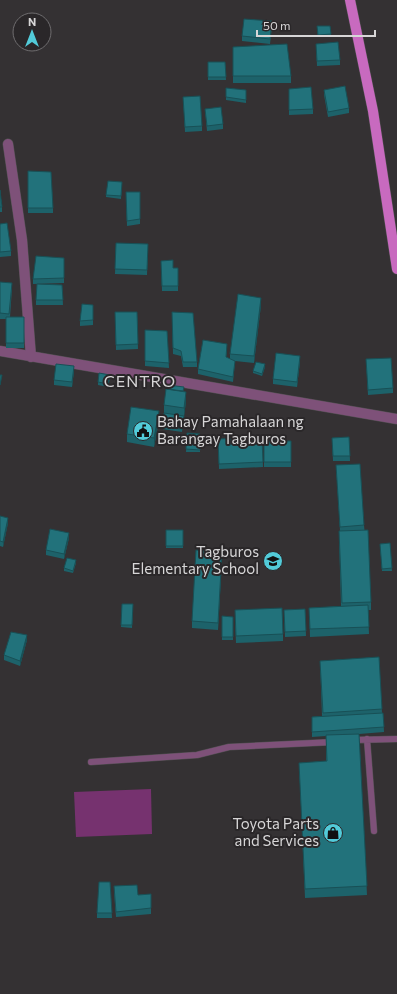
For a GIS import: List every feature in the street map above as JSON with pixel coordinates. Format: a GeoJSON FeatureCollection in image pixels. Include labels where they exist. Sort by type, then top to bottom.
{"type":"FeatureCollection","features":[{"type":"Feature","properties":{"kind":"main road"},"geometry":{"type":"LineString","coordinates":[[350,0],[373,111],[397,269]]}},
{"type":"Feature","properties":{"kind":"street"},"geometry":{"type":"LineString","coordinates":[[8,144],[23,247],[31,357]]}},
{"type":"Feature","properties":{"kind":"street"},"geometry":{"type":"LineString","coordinates":[[0,351],[397,419]]}},
{"type":"Feature","properties":{"kind":"lane"},"geometry":{"type":"LineString","coordinates":[[367,739],[374,831]]}},
{"type":"Feature","properties":{"kind":"lane"},"geometry":{"type":"LineString","coordinates":[[345,741],[397,739]]}},
{"type":"Feature","properties":{"kind":"lane"},"geometry":{"type":"LineString","coordinates":[[92,762],[197,755],[229,747],[338,741]]}},
{"type":"Feature","properties":{"kind":"shaded area"},"geometry":{"type":"Polygon","coordinates":[[[151,789],[152,834],[76,837],[74,792],[151,789]]]}},
{"type":"Feature","properties":{"kind":"building"},"geometry":{"type":"Polygon","coordinates":[[[244,19],[272,21],[270,39],[242,36],[244,19]]]}},
{"type":"Feature","properties":{"kind":"building"},"geometry":{"type":"Polygon","coordinates":[[[317,26],[330,26],[331,34],[318,35],[317,26]]]}},
{"type":"Feature","properties":{"kind":"building"},"geometry":{"type":"Polygon","coordinates":[[[338,42],[340,60],[317,61],[316,44],[338,42]]]}},
{"type":"Feature","properties":{"kind":"building"},"geometry":{"type":"Polygon","coordinates":[[[287,44],[291,76],[233,76],[233,47],[287,44]]]}},
{"type":"Feature","properties":{"kind":"building"},"geometry":{"type":"Polygon","coordinates":[[[208,62],[225,62],[226,77],[208,77],[208,62]]]}},
{"type":"Feature","properties":{"kind":"building"},"geometry":{"type":"Polygon","coordinates":[[[345,86],[349,108],[328,112],[324,90],[345,86]]]}},
{"type":"Feature","properties":{"kind":"building"},"geometry":{"type":"Polygon","coordinates":[[[311,87],[313,109],[289,110],[289,89],[311,87]]]}},
{"type":"Feature","properties":{"kind":"building"},"geometry":{"type":"Polygon","coordinates":[[[226,88],[246,90],[246,100],[226,97],[226,88]]]}},
{"type":"Feature","properties":{"kind":"building"},"geometry":{"type":"Polygon","coordinates":[[[200,96],[202,126],[185,127],[183,97],[200,96]]]}},
{"type":"Feature","properties":{"kind":"building"},"geometry":{"type":"Polygon","coordinates":[[[221,107],[223,124],[207,126],[205,109],[221,107]]]}},
{"type":"Feature","properties":{"kind":"building"},"geometry":{"type":"Polygon","coordinates":[[[28,171],[51,172],[53,208],[28,208],[28,171]]]}},
{"type":"Feature","properties":{"kind":"building"},"geometry":{"type":"Polygon","coordinates":[[[108,181],[122,182],[121,196],[106,195],[108,181]]]}},
{"type":"Feature","properties":{"kind":"building"},"geometry":{"type":"Polygon","coordinates":[[[0,190],[2,207],[0,207],[0,190]]]}},
{"type":"Feature","properties":{"kind":"building"},"geometry":{"type":"Polygon","coordinates":[[[126,192],[140,192],[140,219],[127,221],[126,192]]]}},
{"type":"Feature","properties":{"kind":"building"},"geometry":{"type":"Polygon","coordinates":[[[7,223],[11,251],[0,252],[0,224],[7,223]]]}},
{"type":"Feature","properties":{"kind":"building"},"geometry":{"type":"Polygon","coordinates":[[[116,243],[148,244],[147,270],[115,269],[116,243]]]}},
{"type":"Feature","properties":{"kind":"building"},"geometry":{"type":"Polygon","coordinates":[[[36,256],[64,258],[64,278],[33,279],[36,256]]]}},
{"type":"Feature","properties":{"kind":"building"},"geometry":{"type":"Polygon","coordinates":[[[173,260],[173,268],[178,268],[178,286],[162,286],[161,261],[173,260]]]}},
{"type":"Feature","properties":{"kind":"building"},"geometry":{"type":"Polygon","coordinates":[[[0,282],[12,283],[9,314],[0,313],[0,282]]]}},
{"type":"Feature","properties":{"kind":"building"},"geometry":{"type":"Polygon","coordinates":[[[37,284],[62,285],[63,300],[36,300],[37,284]]]}},
{"type":"Feature","properties":{"kind":"building"},"geometry":{"type":"Polygon","coordinates":[[[238,294],[261,298],[254,356],[230,354],[238,294]]]}},
{"type":"Feature","properties":{"kind":"building"},"geometry":{"type":"Polygon","coordinates":[[[82,304],[93,305],[93,320],[80,321],[82,304]]]}},
{"type":"Feature","properties":{"kind":"building"},"geometry":{"type":"Polygon","coordinates":[[[115,312],[137,312],[138,344],[116,345],[115,312]]]}},
{"type":"Feature","properties":{"kind":"building"},"geometry":{"type":"Polygon","coordinates":[[[172,312],[193,313],[197,362],[183,362],[181,351],[173,348],[172,312]]]}},
{"type":"Feature","properties":{"kind":"building"},"geometry":{"type":"Polygon","coordinates":[[[6,317],[24,317],[24,343],[6,343],[6,317]]]}},
{"type":"Feature","properties":{"kind":"building"},"geometry":{"type":"Polygon","coordinates":[[[145,330],[167,331],[169,363],[145,361],[145,330]]]}},
{"type":"Feature","properties":{"kind":"building"},"geometry":{"type":"Polygon","coordinates":[[[203,340],[227,344],[226,357],[235,361],[233,377],[198,369],[203,340]]]}},
{"type":"Feature","properties":{"kind":"building"},"geometry":{"type":"Polygon","coordinates":[[[276,353],[300,356],[297,382],[273,379],[276,353]]]}},
{"type":"Feature","properties":{"kind":"building"},"geometry":{"type":"Polygon","coordinates":[[[391,358],[393,388],[368,390],[366,359],[391,358]]]}},
{"type":"Feature","properties":{"kind":"building"},"geometry":{"type":"Polygon","coordinates":[[[256,362],[265,364],[262,374],[253,371],[256,362]]]}},
{"type":"Feature","properties":{"kind":"building"},"geometry":{"type":"Polygon","coordinates":[[[56,364],[74,366],[72,382],[54,380],[56,364]]]}},
{"type":"Feature","properties":{"kind":"building"},"geometry":{"type":"Polygon","coordinates":[[[99,373],[110,375],[108,384],[98,382],[99,373]]]}},
{"type":"Feature","properties":{"kind":"building"},"geometry":{"type":"Polygon","coordinates":[[[168,385],[184,387],[183,391],[167,389],[168,385]]]}},
{"type":"Feature","properties":{"kind":"building"},"geometry":{"type":"Polygon","coordinates":[[[166,389],[186,392],[184,408],[164,405],[166,389]]]}},
{"type":"Feature","properties":{"kind":"building","name":"Bahay Pamahalaan ng Barangay Tagburos"},"geometry":{"type":"Polygon","coordinates":[[[131,407],[159,411],[154,438],[127,434],[131,407]]]}},
{"type":"Feature","properties":{"kind":"building"},"geometry":{"type":"Polygon","coordinates":[[[164,413],[184,416],[182,429],[162,427],[164,413]]]}},
{"type":"Feature","properties":{"kind":"building"},"geometry":{"type":"Polygon","coordinates":[[[187,433],[200,434],[200,450],[186,449],[187,433]]]}},
{"type":"Feature","properties":{"kind":"building"},"geometry":{"type":"Polygon","coordinates":[[[349,437],[350,456],[333,456],[332,438],[349,437]]]}},
{"type":"Feature","properties":{"kind":"building"},"geometry":{"type":"Polygon","coordinates":[[[240,438],[240,441],[262,440],[263,462],[219,464],[218,439],[240,438]]]}},
{"type":"Feature","properties":{"kind":"building"},"geometry":{"type":"Polygon","coordinates":[[[264,441],[291,441],[291,462],[264,462],[264,441]]]}},
{"type":"Feature","properties":{"kind":"building"},"geometry":{"type":"Polygon","coordinates":[[[360,464],[364,525],[340,527],[336,465],[360,464]]]}},
{"type":"Feature","properties":{"kind":"building"},"geometry":{"type":"Polygon","coordinates":[[[0,516],[8,518],[3,542],[0,541],[0,516]]]}},
{"type":"Feature","properties":{"kind":"building"},"geometry":{"type":"Polygon","coordinates":[[[50,529],[69,533],[64,554],[46,550],[50,529]]]}},
{"type":"Feature","properties":{"kind":"building"},"geometry":{"type":"Polygon","coordinates":[[[166,530],[183,530],[183,546],[166,546],[166,530]]]}},
{"type":"Feature","properties":{"kind":"building"},"geometry":{"type":"Polygon","coordinates":[[[368,530],[371,602],[342,603],[339,531],[368,530]]]}},
{"type":"Feature","properties":{"kind":"building"},"geometry":{"type":"Polygon","coordinates":[[[390,543],[392,568],[382,569],[380,544],[390,543]]]}},
{"type":"Feature","properties":{"kind":"building"},"geometry":{"type":"Polygon","coordinates":[[[196,550],[222,552],[218,623],[192,621],[196,550]]]}},
{"type":"Feature","properties":{"kind":"building"},"geometry":{"type":"Polygon","coordinates":[[[67,558],[76,560],[73,571],[64,568],[67,558]]]}},
{"type":"Feature","properties":{"kind":"building"},"geometry":{"type":"Polygon","coordinates":[[[122,604],[133,604],[132,625],[121,625],[122,604]]]}},
{"type":"Feature","properties":{"kind":"building"},"geometry":{"type":"Polygon","coordinates":[[[368,605],[369,627],[310,629],[309,608],[368,605]]]}},
{"type":"Feature","properties":{"kind":"building"},"geometry":{"type":"Polygon","coordinates":[[[282,608],[283,634],[236,636],[235,610],[282,608]]]}},
{"type":"Feature","properties":{"kind":"building"},"geometry":{"type":"Polygon","coordinates":[[[305,609],[306,631],[285,632],[284,610],[305,609]]]}},
{"type":"Feature","properties":{"kind":"building"},"geometry":{"type":"Polygon","coordinates":[[[222,616],[233,617],[233,637],[222,637],[222,616]]]}},
{"type":"Feature","properties":{"kind":"building"},"geometry":{"type":"Polygon","coordinates":[[[11,632],[27,635],[20,661],[4,655],[11,632]]]}},
{"type":"Feature","properties":{"kind":"building"},"geometry":{"type":"Polygon","coordinates":[[[379,657],[382,709],[323,713],[320,661],[379,657]]]}},
{"type":"Feature","properties":{"kind":"building"},"geometry":{"type":"Polygon","coordinates":[[[383,713],[384,727],[312,732],[312,717],[383,713]]]}},
{"type":"Feature","properties":{"kind":"building","name":"Toyota Parts and Services"},"geometry":{"type":"Polygon","coordinates":[[[359,734],[367,886],[305,889],[299,763],[327,761],[326,735],[359,734]]]}},
{"type":"Feature","properties":{"kind":"building"},"geometry":{"type":"Polygon","coordinates":[[[99,882],[110,882],[112,913],[97,913],[99,882]]]}},
{"type":"Feature","properties":{"kind":"building"},"geometry":{"type":"Polygon","coordinates":[[[137,885],[138,895],[151,894],[151,908],[116,912],[114,886],[137,885]]]}},
{"type":"Feature","properties":{"kind":"place","name":"Bahay Pamahalaan ng Barangay Tagburos"},"geometry":{"type":"Point","coordinates":[143,431]}},
{"type":"Feature","properties":{"kind":"place","name":"Tagburos Elementary School"},"geometry":{"type":"Point","coordinates":[273,561]}},
{"type":"Feature","properties":{"kind":"place","name":"Toyota Parts and Services"},"geometry":{"type":"Point","coordinates":[333,833]}},
{"type":"Feature","properties":{"kind":"district","name":"CENTRO"},"geometry":{"type":"Point","coordinates":[140,381]}}]}
